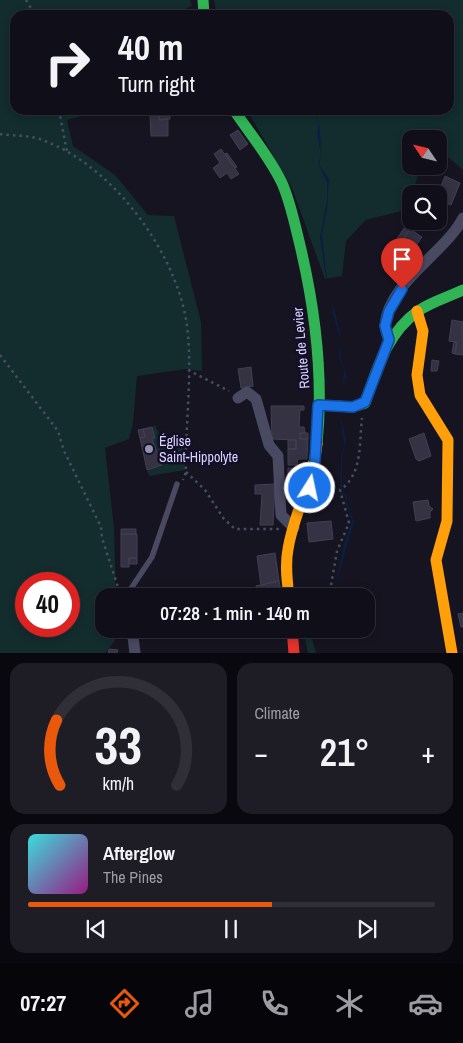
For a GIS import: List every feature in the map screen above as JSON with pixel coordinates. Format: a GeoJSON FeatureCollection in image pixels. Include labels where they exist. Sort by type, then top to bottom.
{"type":"FeatureCollection","features":[{"type":"Feature","properties":{"kind":"street","name":"Route de Levier"},"geometry":{"type":"LineString","coordinates":[[238,115],[256,139],[286,192],[309,278],[320,361],[315,461],[310,488],[294,528],[286,562],[288,588]]}},
{"type":"Feature","properties":{"kind":"street"},"geometry":{"type":"LineString","coordinates":[[389,340],[385,326],[389,311],[397,297],[420,267],[458,228],[463,218]]}},
{"type":"Feature","properties":{"kind":"street"},"geometry":{"type":"LineString","coordinates":[[318,405],[353,407],[365,402],[389,340],[417,312],[463,290]]}},
{"type":"Feature","properties":{"kind":"street"},"geometry":{"type":"LineString","coordinates":[[417,312],[422,331],[417,375],[420,395],[448,440],[447,521],[436,560],[452,653]]}},
{"type":"Feature","properties":{"kind":"street"},"geometry":{"type":"LineString","coordinates":[[238,398],[247,392],[256,399],[264,424],[266,439],[278,456],[281,515],[294,528]]}},
{"type":"Feature","properties":{"kind":"street"},"geometry":{"type":"LineString","coordinates":[[133,638],[135,653]]}},
{"type":"Feature","properties":{"kind":"street"},"geometry":{"type":"LineString","coordinates":[[293,638],[294,653]]}},
{"type":"Feature","properties":{"kind":"lane"},"geometry":{"type":"LineString","coordinates":[[132,588],[152,557],[177,484]]}},
{"type":"Feature","properties":{"kind":"path"},"geometry":{"type":"LineString","coordinates":[[60,115],[67,152]]}},
{"type":"Feature","properties":{"kind":"path"},"geometry":{"type":"LineString","coordinates":[[0,134],[44,140],[67,152],[109,180],[160,248],[181,296],[188,334],[186,472],[205,490],[224,519],[235,529],[294,528]]}},
{"type":"Feature","properties":{"kind":"path"},"geometry":{"type":"LineString","coordinates":[[0,355],[58,431],[68,460],[101,527],[102,538],[119,588]]}},
{"type":"Feature","properties":{"kind":"path"},"geometry":{"type":"LineString","coordinates":[[188,370],[221,385],[238,398]]}},
{"type":"Feature","properties":{"kind":"path"},"geometry":{"type":"LineString","coordinates":[[331,588],[337,551],[349,522],[340,490],[349,484],[357,467],[365,402]]}},
{"type":"Feature","properties":{"kind":"green space"},"geometry":{"type":"Polygon","coordinates":[[[0,0],[190,0],[192,6],[182,10],[10,10],[10,115],[84,115],[67,120],[73,146],[115,175],[148,215],[174,216],[201,322],[202,371],[186,369],[137,376],[133,423],[129,439],[105,448],[114,528],[116,588],[95,588],[95,638],[117,638],[105,653],[0,653],[0,0]]]}},
{"type":"Feature","properties":{"kind":"green space"},"geometry":{"type":"Polygon","coordinates":[[[214,0],[463,0],[463,170],[448,157],[448,130],[402,130],[402,175],[419,175],[415,185],[402,185],[402,211],[366,220],[346,241],[342,276],[325,279],[292,188],[250,115],[454,115],[454,10],[216,10],[214,0]]]}},
{"type":"Feature","properties":{"kind":"green space"},"geometry":{"type":"Polygon","coordinates":[[[155,425],[165,447],[184,446],[185,470],[149,476],[147,470],[162,465],[152,439],[155,438],[152,427],[155,425]]]}},
{"type":"Feature","properties":{"kind":"green space"},"geometry":{"type":"Polygon","coordinates":[[[305,638],[312,638],[316,653],[308,653],[305,638]]]}},
{"type":"Feature","properties":{"kind":"water"},"geometry":{"type":"Polygon","coordinates":[[[319,122],[320,138],[321,154],[317,133],[319,122]]]}},
{"type":"Feature","properties":{"kind":"water"},"geometry":{"type":"Polygon","coordinates":[[[321,156],[319,165],[329,179],[327,210],[322,234],[330,290],[325,272],[320,237],[327,200],[327,182],[318,164],[321,156]]]}},
{"type":"Feature","properties":{"kind":"water"},"geometry":{"type":"Polygon","coordinates":[[[333,302],[340,333],[341,360],[347,377],[344,381],[342,400],[344,370],[339,359],[340,338],[333,314],[333,302]]]}},
{"type":"Feature","properties":{"kind":"water"},"geometry":{"type":"Polygon","coordinates":[[[340,414],[346,439],[342,460],[342,491],[347,497],[347,505],[354,522],[335,587],[344,544],[352,521],[346,505],[346,497],[340,492],[341,459],[344,445],[340,414]]]}},
{"type":"Feature","properties":{"kind":"building"},"geometry":{"type":"Polygon","coordinates":[[[150,115],[159,115],[159,120],[168,119],[168,136],[151,136],[150,115]]]}},
{"type":"Feature","properties":{"kind":"building"},"geometry":{"type":"Polygon","coordinates":[[[159,115],[170,115],[170,119],[159,120],[159,115]]]}},
{"type":"Feature","properties":{"kind":"building"},"geometry":{"type":"Polygon","coordinates":[[[238,130],[248,144],[240,150],[230,135],[238,130]]]}},
{"type":"Feature","properties":{"kind":"building"},"geometry":{"type":"Polygon","coordinates":[[[221,149],[239,174],[231,179],[227,173],[220,178],[213,168],[220,163],[214,154],[221,149]]]}},
{"type":"Feature","properties":{"kind":"building"},"geometry":{"type":"Polygon","coordinates":[[[227,153],[237,167],[235,168],[225,154],[227,153]]]}},
{"type":"Feature","properties":{"kind":"building"},"geometry":{"type":"Polygon","coordinates":[[[445,176],[460,183],[451,205],[447,203],[447,185],[442,185],[445,176]]]}},
{"type":"Feature","properties":{"kind":"building"},"geometry":{"type":"Polygon","coordinates":[[[403,230],[409,230],[398,247],[394,243],[403,230]]]}},
{"type":"Feature","properties":{"kind":"building"},"geometry":{"type":"Polygon","coordinates":[[[409,230],[422,237],[410,254],[398,247],[409,230]]]}},
{"type":"Feature","properties":{"kind":"building"},"geometry":{"type":"Polygon","coordinates":[[[452,320],[463,322],[463,355],[455,354],[457,342],[449,341],[452,320]]]}},
{"type":"Feature","properties":{"kind":"building"},"geometry":{"type":"Polygon","coordinates":[[[454,342],[457,342],[455,354],[452,353],[454,342]]]}},
{"type":"Feature","properties":{"kind":"building"},"geometry":{"type":"Polygon","coordinates":[[[432,360],[439,361],[437,371],[431,371],[432,360]]]}},
{"type":"Feature","properties":{"kind":"building"},"geometry":{"type":"Polygon","coordinates":[[[251,367],[253,386],[241,388],[238,369],[251,367]]]}},
{"type":"Feature","properties":{"kind":"building"},"geometry":{"type":"Polygon","coordinates":[[[271,406],[304,406],[304,410],[300,410],[299,427],[304,427],[305,433],[300,433],[300,439],[308,439],[307,459],[298,459],[297,465],[288,465],[288,449],[296,449],[296,440],[272,439],[271,406]]]}},
{"type":"Feature","properties":{"kind":"building","name":"Église Saint-Hippolyte"},"geometry":{"type":"Polygon","coordinates":[[[152,427],[155,438],[152,439],[162,465],[147,470],[140,438],[145,437],[143,429],[152,427]]]}},
{"type":"Feature","properties":{"kind":"building"},"geometry":{"type":"Polygon","coordinates":[[[143,429],[145,437],[140,438],[138,430],[143,429]]]}},
{"type":"Feature","properties":{"kind":"building"},"geometry":{"type":"Polygon","coordinates":[[[300,433],[308,433],[308,439],[300,439],[300,433]]]}},
{"type":"Feature","properties":{"kind":"building"},"geometry":{"type":"Polygon","coordinates":[[[424,433],[431,456],[419,461],[416,459],[409,439],[424,433]]]}},
{"type":"Feature","properties":{"kind":"building"},"geometry":{"type":"Polygon","coordinates":[[[288,440],[296,440],[296,449],[288,449],[288,440]]]}},
{"type":"Feature","properties":{"kind":"building"},"geometry":{"type":"Polygon","coordinates":[[[288,468],[303,469],[302,490],[287,489],[288,468]]]}},
{"type":"Feature","properties":{"kind":"building"},"geometry":{"type":"Polygon","coordinates":[[[332,479],[334,485],[327,487],[326,480],[332,479]]]}},
{"type":"Feature","properties":{"kind":"building"},"geometry":{"type":"Polygon","coordinates":[[[275,484],[273,525],[260,525],[262,494],[255,494],[255,485],[275,484]]]}},
{"type":"Feature","properties":{"kind":"building"},"geometry":{"type":"Polygon","coordinates":[[[428,500],[429,506],[433,509],[430,512],[430,518],[416,521],[413,502],[428,500]]]}},
{"type":"Feature","properties":{"kind":"building"},"geometry":{"type":"Polygon","coordinates":[[[331,521],[333,539],[309,542],[307,523],[331,521]]]}},
{"type":"Feature","properties":{"kind":"building"},"geometry":{"type":"Polygon","coordinates":[[[121,529],[136,529],[136,534],[121,534],[121,529]]]}},
{"type":"Feature","properties":{"kind":"building"},"geometry":{"type":"Polygon","coordinates":[[[121,534],[137,534],[137,558],[129,558],[129,567],[121,567],[121,534]]]}},
{"type":"Feature","properties":{"kind":"building"},"geometry":{"type":"Polygon","coordinates":[[[275,553],[279,581],[261,585],[257,556],[275,553]]]}},
{"type":"Feature","properties":{"kind":"building"},"geometry":{"type":"Polygon","coordinates":[[[129,558],[137,558],[137,564],[129,564],[129,558]]]}},
{"type":"Feature","properties":{"kind":"building"},"geometry":{"type":"Polygon","coordinates":[[[279,581],[280,588],[257,588],[256,586],[279,581]]]}},
{"type":"Feature","properties":{"kind":"building"},"geometry":{"type":"Polygon","coordinates":[[[463,613],[463,627],[461,627],[458,614],[463,613]]]}},
{"type":"Feature","properties":{"kind":"building"},"geometry":{"type":"Polygon","coordinates":[[[109,649],[118,650],[117,653],[108,653],[109,649]]]}},
{"type":"Feature","properties":{"kind":"traffic: fast"},"geometry":{"type":"LineString","coordinates":[[203,0],[204,10]]}},
{"type":"Feature","properties":{"kind":"traffic: fast"},"geometry":{"type":"LineString","coordinates":[[238,115],[277,173],[285,190],[294,219],[310,291],[317,341],[319,367],[317,444]]}},
{"type":"Feature","properties":{"kind":"traffic: fast"},"geometry":{"type":"LineString","coordinates":[[319,405],[353,407],[365,403],[384,352],[398,330],[418,311],[463,290]]}},
{"type":"Feature","properties":{"kind":"traffic: slow"},"geometry":{"type":"LineString","coordinates":[[417,311],[423,331],[417,375],[420,395],[448,440],[447,521],[436,560],[452,653]]}},
{"type":"Feature","properties":{"kind":"traffic: slow"},"geometry":{"type":"LineString","coordinates":[[288,588],[286,567],[288,549],[294,522],[312,471],[317,444]]}},
{"type":"Feature","properties":{"kind":"traffic: jam"},"geometry":{"type":"LineString","coordinates":[[293,638],[294,653]]}},
{"type":"Feature","properties":{"kind":"place","name":"Église Saint-Hippolyte"},"geometry":{"type":"Point","coordinates":[149,449]}},
{"type":"Feature","properties":{"kind":"route"},"geometry":{"type":"LineString","coordinates":[[310,488],[315,461],[318,405],[353,407],[365,402],[389,340],[385,326],[389,311],[402,289]]}}]}
